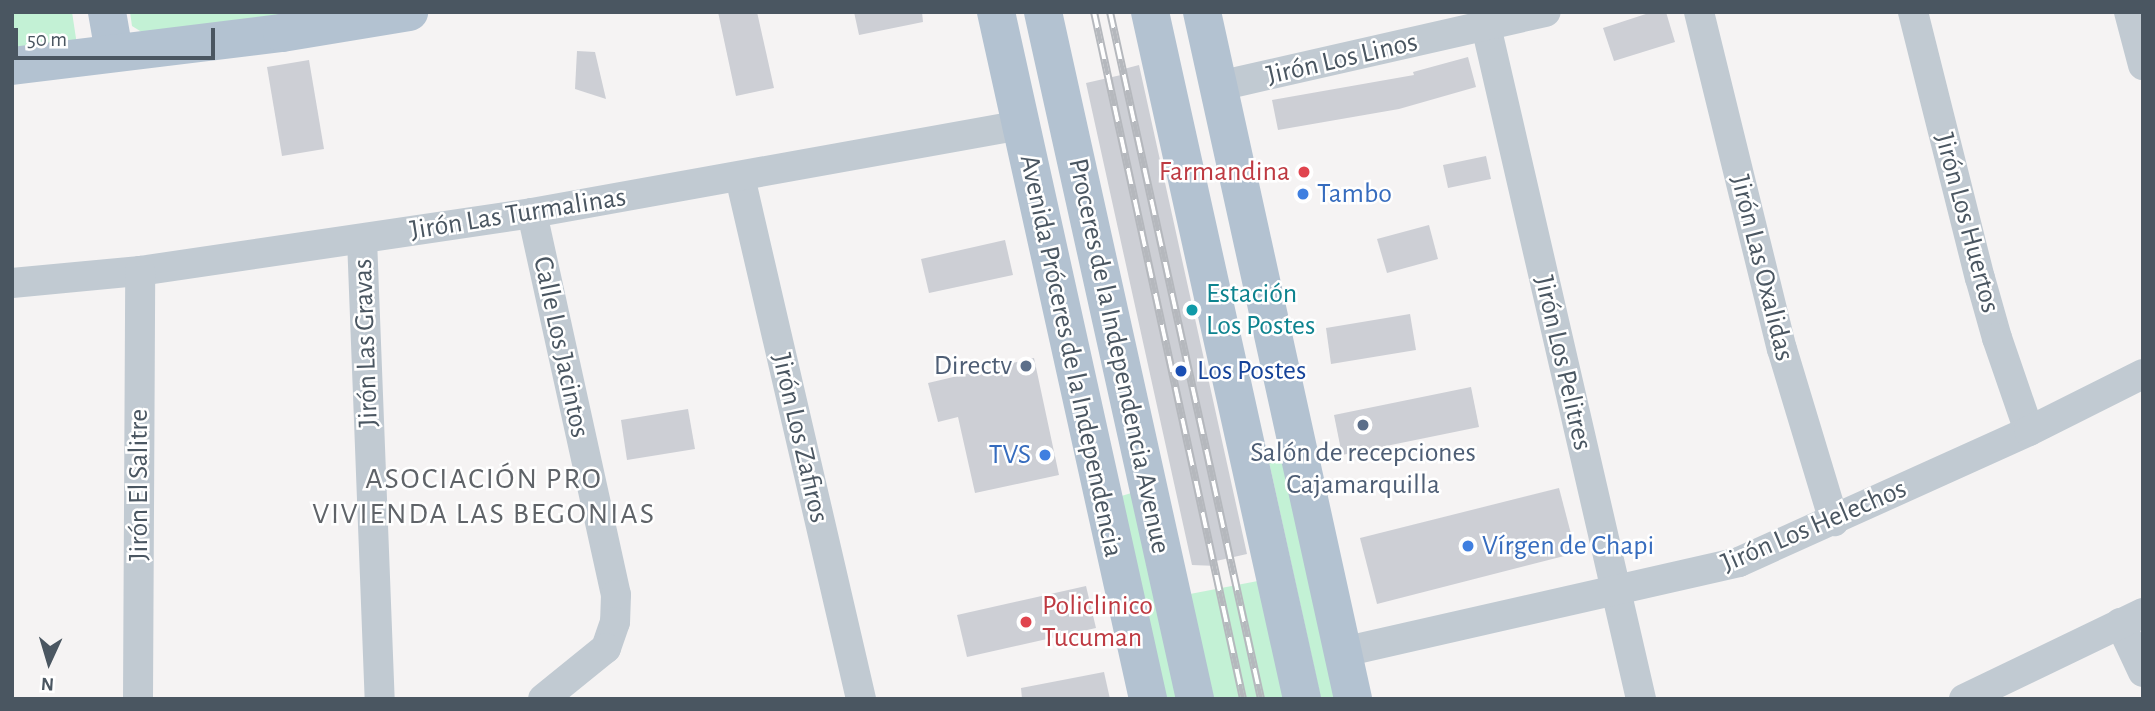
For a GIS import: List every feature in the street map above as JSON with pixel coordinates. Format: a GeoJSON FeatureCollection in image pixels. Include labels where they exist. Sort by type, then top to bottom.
{"type":"FeatureCollection","features":[{"type":"Feature","properties":{"kind":"main road"},"geometry":{"type":"LineString","coordinates":[[107,12],[114,52]]}},
{"type":"Feature","properties":{"kind":"main road"},"geometry":{"type":"LineString","coordinates":[[12,66],[282,33],[409,12]]}},
{"type":"Feature","properties":{"kind":"main road","name":"Proceres de la Independencia Avenue"},"geometry":{"type":"LineString","coordinates":[[1043,12],[1195,699]]}},
{"type":"Feature","properties":{"kind":"main road"},"geometry":{"type":"LineString","coordinates":[[1150,12],[1302,699]]}},
{"type":"Feature","properties":{"kind":"main road"},"geometry":{"type":"LineString","coordinates":[[1202,12],[1353,699]]}},
{"type":"Feature","properties":{"kind":"main road","name":"Avenida Próceres de la Independencia"},"geometry":{"type":"LineString","coordinates":[[994,14],[1148,699]]}},
{"type":"Feature","properties":{"kind":"street","name":"Jirón Los Linos"},"geometry":{"type":"LineString","coordinates":[[1219,86],[1546,12]]}},
{"type":"Feature","properties":{"kind":"street","name":"Jirón Las Oxalidas"},"geometry":{"type":"LineString","coordinates":[[1699,12],[1782,349],[1834,521]]}},
{"type":"Feature","properties":{"kind":"street","name":"Jirón Los Huertos"},"geometry":{"type":"LineString","coordinates":[[1913,12],[1990,314],[2029,431]]}},
{"type":"Feature","properties":{"kind":"street"},"geometry":{"type":"LineString","coordinates":[[2129,12],[2143,65]]}},
{"type":"Feature","properties":{"kind":"street","name":"Jirón Los Pelitres"},"geometry":{"type":"LineString","coordinates":[[1486,26],[1640,699]]}},
{"type":"Feature","properties":{"kind":"street","name":"Jirón Las Turmalinas"},"geometry":{"type":"LineString","coordinates":[[12,283],[140,271],[532,213],[1020,125]]}},
{"type":"Feature","properties":{"kind":"street","name":"Jirón Los Zafiros"},"geometry":{"type":"LineString","coordinates":[[740,177],[861,699]]}},
{"type":"Feature","properties":{"kind":"street","name":"Calle Los Jacintos"},"geometry":{"type":"LineString","coordinates":[[532,213],[616,595],[615,622],[606,648],[543,699]]}},
{"type":"Feature","properties":{"kind":"street","name":"Jirón Las Gravas"},"geometry":{"type":"LineString","coordinates":[[362,239],[380,699]]}},
{"type":"Feature","properties":{"kind":"street","name":"Jirón El Salitre"},"geometry":{"type":"LineString","coordinates":[[138,699],[140,271]]}},
{"type":"Feature","properties":{"kind":"street","name":"Jirón Los Helechos"},"geometry":{"type":"LineString","coordinates":[[1343,652],[1739,562],[2029,431],[2143,374]]}},
{"type":"Feature","properties":{"kind":"street"},"geometry":{"type":"LineString","coordinates":[[1964,699],[2131,618],[2143,672]]}},
{"type":"Feature","properties":{"kind":"green space"},"geometry":{"type":"Polygon","coordinates":[[[12,12],[72,12],[77,45],[12,55],[12,12]]]}},
{"type":"Feature","properties":{"kind":"green space"},"geometry":{"type":"Polygon","coordinates":[[[130,12],[329,12],[145,34],[132,26],[130,12]]]}},
{"type":"Feature","properties":{"kind":"green space"},"geometry":{"type":"Polygon","coordinates":[[[1293,454],[1345,699],[1321,699],[1269,462],[1293,454]]]}},
{"type":"Feature","properties":{"kind":"green space"},"geometry":{"type":"Polygon","coordinates":[[[1138,491],[1184,699],[1162,699],[1118,497],[1138,491]]]}},
{"type":"Feature","properties":{"kind":"green space"},"geometry":{"type":"Polygon","coordinates":[[[1263,580],[1288,699],[1213,699],[1190,594],[1263,580]]]}},
{"type":"Feature","properties":{"kind":"building"},"geometry":{"type":"Polygon","coordinates":[[[718,12],[757,12],[774,88],[736,96],[718,12]]]}},
{"type":"Feature","properties":{"kind":"building"},"geometry":{"type":"Polygon","coordinates":[[[854,12],[922,12],[923,22],[859,35],[854,12]]]}},
{"type":"Feature","properties":{"kind":"building"},"geometry":{"type":"Polygon","coordinates":[[[1652,12],[1666,12],[1675,42],[1614,61],[1603,28],[1652,12]]]}},
{"type":"Feature","properties":{"kind":"building"},"geometry":{"type":"Polygon","coordinates":[[[577,51],[595,52],[606,99],[575,89],[577,51]]]}},
{"type":"Feature","properties":{"kind":"building"},"geometry":{"type":"Polygon","coordinates":[[[1468,57],[1476,87],[1399,109],[1278,130],[1272,100],[1414,75],[1413,72],[1468,57]]]}},
{"type":"Feature","properties":{"kind":"building"},"geometry":{"type":"Polygon","coordinates":[[[309,60],[324,149],[282,156],[267,67],[309,60]]]}},
{"type":"Feature","properties":{"kind":"building"},"geometry":{"type":"Polygon","coordinates":[[[1139,65],[1247,554],[1216,561],[1217,566],[1192,565],[1086,83],[1121,75],[1120,70],[1139,65]]]}},
{"type":"Feature","properties":{"kind":"building"},"geometry":{"type":"Polygon","coordinates":[[[1486,156],[1491,179],[1448,188],[1443,165],[1486,156]]]}},
{"type":"Feature","properties":{"kind":"building"},"geometry":{"type":"Polygon","coordinates":[[[1429,225],[1438,259],[1387,273],[1377,239],[1429,225]]]}},
{"type":"Feature","properties":{"kind":"building"},"geometry":{"type":"Polygon","coordinates":[[[1005,240],[1013,275],[929,293],[921,259],[1005,240]]]}},
{"type":"Feature","properties":{"kind":"building"},"geometry":{"type":"Polygon","coordinates":[[[1410,314],[1416,350],[1331,364],[1326,328],[1410,314]]]}},
{"type":"Feature","properties":{"kind":"building"},"geometry":{"type":"Polygon","coordinates":[[[1034,358],[1059,475],[975,493],[958,417],[938,422],[928,383],[1034,358]]]}},
{"type":"Feature","properties":{"kind":"building"},"geometry":{"type":"Polygon","coordinates":[[[1471,387],[1479,427],[1342,455],[1334,415],[1471,387]]]}},
{"type":"Feature","properties":{"kind":"building"},"geometry":{"type":"Polygon","coordinates":[[[688,409],[695,449],[627,460],[621,420],[688,409]]]}},
{"type":"Feature","properties":{"kind":"building","name":"Vírgen de Chapi"},"geometry":{"type":"Polygon","coordinates":[[[1559,488],[1576,553],[1377,604],[1360,538],[1559,488]]]}},
{"type":"Feature","properties":{"kind":"building","name":"Policlinico Tucuman"},"geometry":{"type":"Polygon","coordinates":[[[1086,586],[1096,628],[967,657],[957,615],[1086,586]]]}},
{"type":"Feature","properties":{"kind":"building"},"geometry":{"type":"Polygon","coordinates":[[[1104,672],[1110,699],[1022,699],[1021,688],[1104,672]]]}},
{"type":"Feature","properties":{"kind":"railway"},"geometry":{"type":"LineString","coordinates":[[1094,12],[1243,699]]}},
{"type":"Feature","properties":{"kind":"railway"},"geometry":{"type":"LineString","coordinates":[[1110,12],[1261,699]]}},
{"type":"Feature","properties":{"kind":"place","name":"Farmandina"},"geometry":{"type":"Point","coordinates":[1304,172]}},
{"type":"Feature","properties":{"kind":"place","name":"Tambo"},"geometry":{"type":"Point","coordinates":[1303,194]}},
{"type":"Feature","properties":{"kind":"place","name":"Estación Los Postes"},"geometry":{"type":"Point","coordinates":[1192,310]}},
{"type":"Feature","properties":{"kind":"place","name":"Directv"},"geometry":{"type":"Point","coordinates":[1026,366]}},
{"type":"Feature","properties":{"kind":"place","name":"Los Postes"},"geometry":{"type":"Point","coordinates":[1181,371]}},
{"type":"Feature","properties":{"kind":"place","name":"Salón de recepciones Cajamarquilla"},"geometry":{"type":"Point","coordinates":[1363,425]}},
{"type":"Feature","properties":{"kind":"place","name":"TVS"},"geometry":{"type":"Point","coordinates":[1045,455]}},
{"type":"Feature","properties":{"kind":"place","name":"Vírgen de Chapi"},"geometry":{"type":"Point","coordinates":[1468,546]}},
{"type":"Feature","properties":{"kind":"place","name":"Policlinico Tucuman"},"geometry":{"type":"Point","coordinates":[1026,622]}},
{"type":"Feature","properties":{"kind":"district","name":"ASOCIACIÓN PRO VIVIENDA LAS BEGONIAS"},"geometry":{"type":"Point","coordinates":[484,496]}}]}
